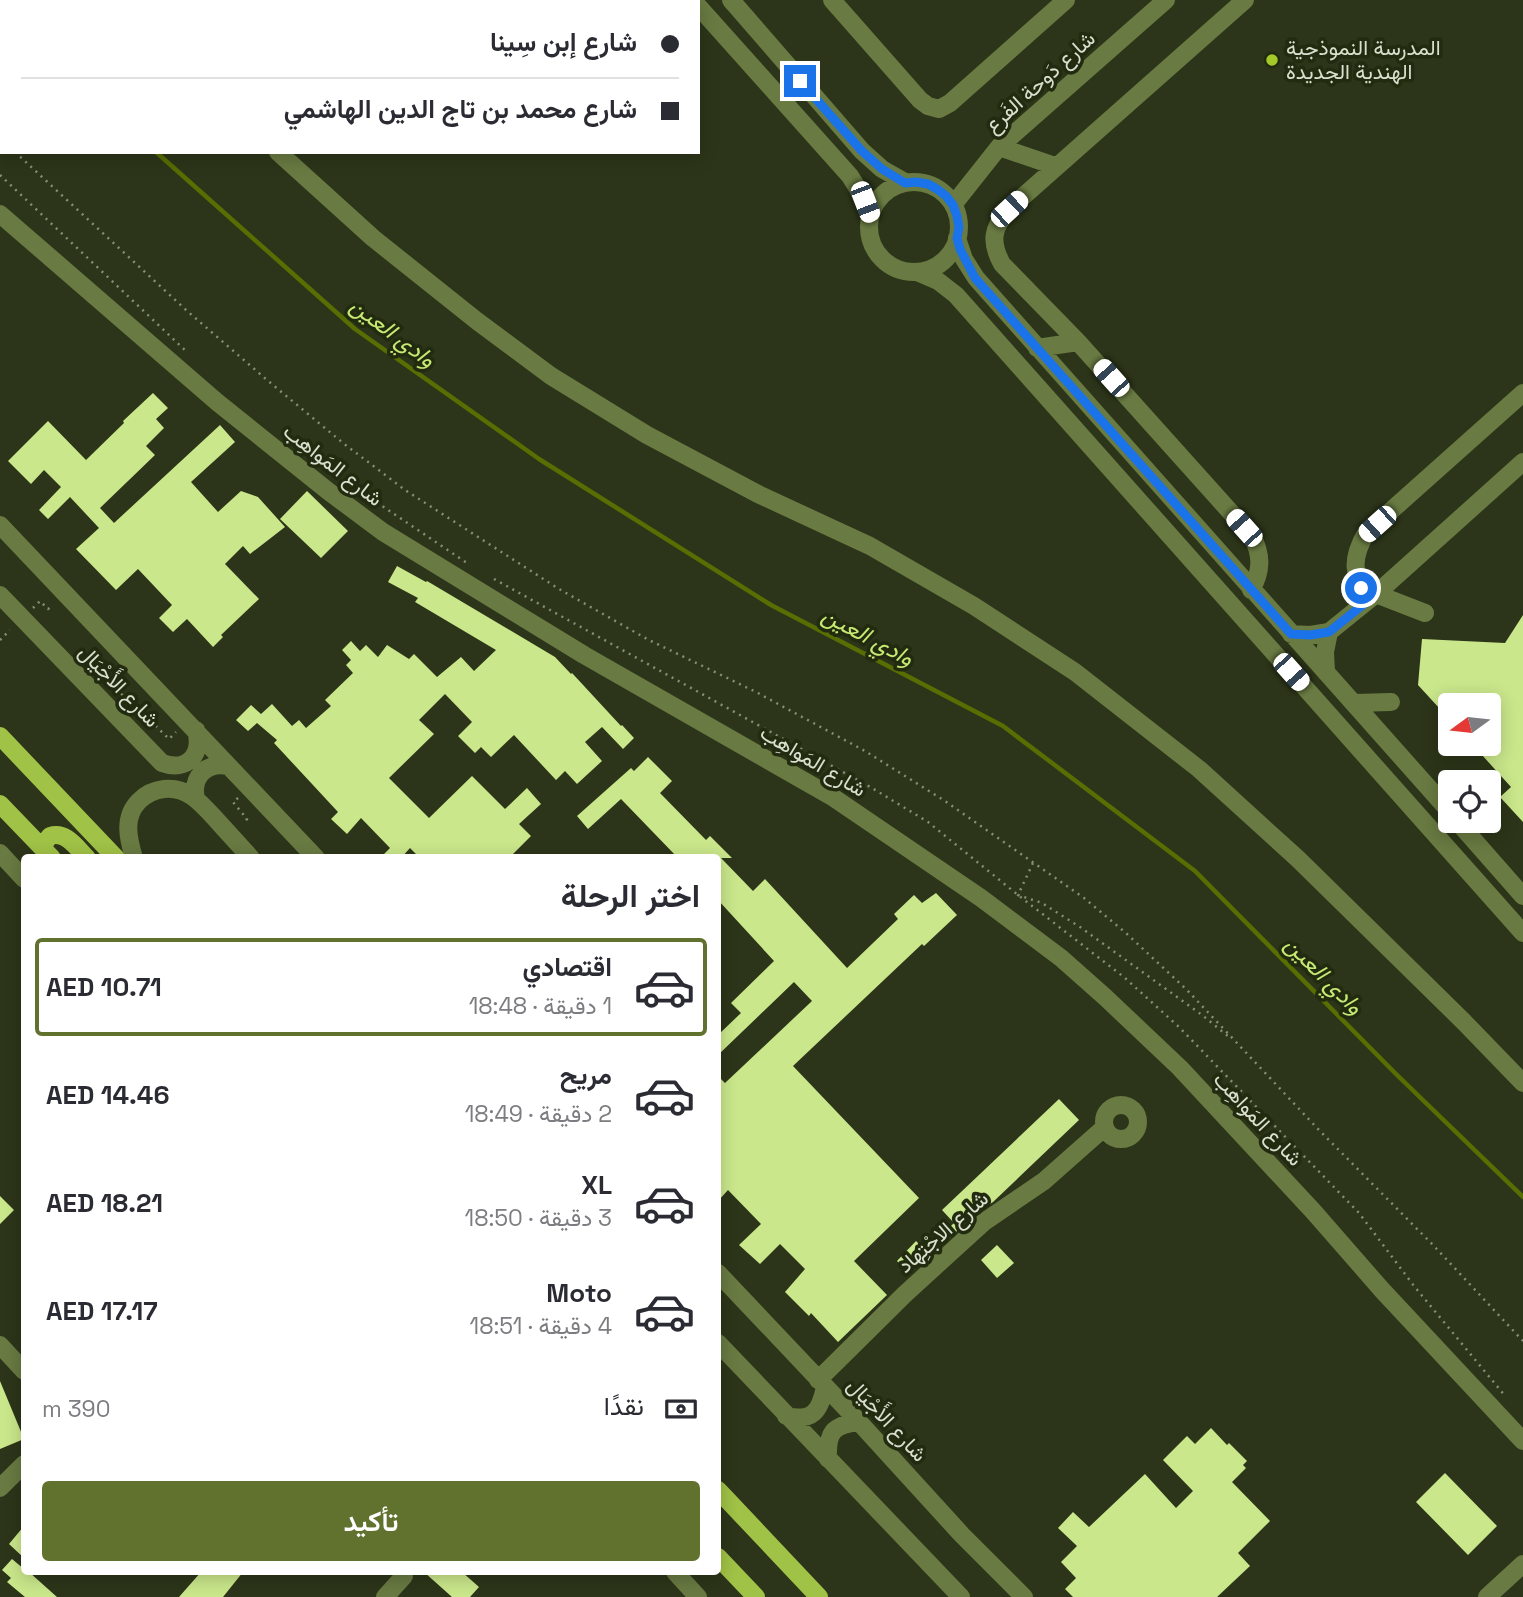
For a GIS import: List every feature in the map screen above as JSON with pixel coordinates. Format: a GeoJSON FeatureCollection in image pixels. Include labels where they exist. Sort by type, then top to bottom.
{"type":"FeatureCollection","features":[{"type":"Feature","properties":{"kind":"main road"},"geometry":{"type":"LineString","coordinates":[[0,736],[113,854]]}},
{"type":"Feature","properties":{"kind":"main road"},"geometry":{"type":"LineString","coordinates":[[0,804],[47,852]]}},
{"type":"Feature","properties":{"kind":"main road"},"geometry":{"type":"LineString","coordinates":[[47,852],[50,836],[60,834],[83,854]]}},
{"type":"Feature","properties":{"kind":"main road"},"geometry":{"type":"LineString","coordinates":[[721,1493],[819,1597]]}},
{"type":"Feature","properties":{"kind":"main road"},"geometry":{"type":"LineString","coordinates":[[721,1560],[756,1597]]}},
{"type":"Feature","properties":{"kind":"street"},"geometry":{"type":"LineString","coordinates":[[731,0],[862,151],[882,169],[905,183]]}},
{"type":"Feature","properties":{"kind":"street"},"geometry":{"type":"LineString","coordinates":[[832,0],[920,100],[939,109],[950,103],[1066,0]]}},
{"type":"Feature","properties":{"kind":"street","name":"شارع دَوحة الفَرع"},"geometry":{"type":"LineString","coordinates":[[953,205],[999,147],[1166,0]]}},
{"type":"Feature","properties":{"kind":"street"},"geometry":{"type":"LineString","coordinates":[[1245,0],[1055,166],[1001,218],[995,229],[994,241],[996,254],[1002,264],[1078,342],[1252,536],[1260,557],[1260,569],[1251,590]]}},
{"type":"Feature","properties":{"kind":"street"},"geometry":{"type":"LineString","coordinates":[[700,7],[850,176],[862,195],[870,216]]}},
{"type":"Feature","properties":{"kind":"street"},"geometry":{"type":"LineString","coordinates":[[999,147],[1055,166]]}},
{"type":"Feature","properties":{"kind":"street"},"geometry":{"type":"LineString","coordinates":[[280,154],[373,238],[551,376],[647,435],[758,494],[870,546],[974,607],[1075,672],[1199,769],[1298,859],[1523,1083]]}},
{"type":"Feature","properties":{"kind":"street"},"geometry":{"type":"LineString","coordinates":[[917,272],[928,270],[947,258],[953,249],[959,227],[953,205],[946,196],[928,184],[916,182],[895,186],[879,198],[870,216],[869,226],[873,247],[879,256],[896,268],[917,272],[938,281],[956,295],[1523,933]]}},
{"type":"Feature","properties":{"kind":"street","name":"شارع المَواهِب"},"geometry":{"type":"LineString","coordinates":[[0,214],[217,402],[383,532],[583,655],[834,798],[981,898],[1061,958],[1180,1068],[1523,1441]]}},
{"type":"Feature","properties":{"kind":"street"},"geometry":{"type":"LineString","coordinates":[[957,238],[964,259],[975,278],[1438,798]]}},
{"type":"Feature","properties":{"kind":"street"},"geometry":{"type":"LineString","coordinates":[[1037,348],[1078,342]]}},
{"type":"Feature","properties":{"kind":"street"},"geometry":{"type":"LineString","coordinates":[[1424,613],[1373,597],[1361,588],[1355,567],[1358,546],[1366,533],[1523,393]]}},
{"type":"Feature","properties":{"kind":"street"},"geometry":{"type":"LineString","coordinates":[[1291,634],[1329,632],[1373,597],[1523,462]]}},
{"type":"Feature","properties":{"kind":"street","name":"شارع الأَجْيَال"},"geometry":{"type":"LineString","coordinates":[[0,525],[312,854]]}},
{"type":"Feature","properties":{"kind":"street","name":"شارع الأَجْيَال"},"geometry":{"type":"LineString","coordinates":[[0,595],[162,763],[180,766],[194,756],[198,739],[191,725]]}},
{"type":"Feature","properties":{"kind":"street"},"geometry":{"type":"LineString","coordinates":[[1326,672],[1325,652],[1329,632]]}},
{"type":"Feature","properties":{"kind":"street"},"geometry":{"type":"LineString","coordinates":[[1354,704],[1391,702]]}},
{"type":"Feature","properties":{"kind":"street"},"geometry":{"type":"LineString","coordinates":[[196,799],[195,782],[199,775],[212,765],[228,766]]}},
{"type":"Feature","properties":{"kind":"street"},"geometry":{"type":"LineString","coordinates":[[133,854],[127,832],[133,810],[149,794],[171,788],[196,799],[247,854]]}},
{"type":"Feature","properties":{"kind":"street"},"geometry":{"type":"LineString","coordinates":[[1468,833],[1523,896]]}},
{"type":"Feature","properties":{"kind":"street"},"geometry":{"type":"LineString","coordinates":[[0,853],[21,876]]}},
{"type":"Feature","properties":{"kind":"street","name":"شارع الاجْتِهاد"},"geometry":{"type":"LineString","coordinates":[[786,1416],[799,1419],[810,1416],[822,1400],[822,1384],[905,1294],[984,1222],[1044,1181],[1105,1127]]}},
{"type":"Feature","properties":{"kind":"street","name":"شارع الأَجْيَال"},"geometry":{"type":"LineString","coordinates":[[721,1276],[962,1535],[1024,1597]]}},
{"type":"Feature","properties":{"kind":"street"},"geometry":{"type":"LineString","coordinates":[[0,1345],[21,1368]]}},
{"type":"Feature","properties":{"kind":"street"},"geometry":{"type":"LineString","coordinates":[[721,1346],[961,1597]]}},
{"type":"Feature","properties":{"kind":"street"},"geometry":{"type":"LineString","coordinates":[[828,1459],[828,1440],[835,1428],[859,1422]]}},
{"type":"Feature","properties":{"kind":"street"},"geometry":{"type":"LineString","coordinates":[[0,1488],[21,1467]]}},
{"type":"Feature","properties":{"kind":"street"},"geometry":{"type":"LineString","coordinates":[[1487,1597],[1523,1564]]}},
{"type":"Feature","properties":{"kind":"street"},"geometry":{"type":"LineString","coordinates":[[679,1575],[698,1597]]}},
{"type":"Feature","properties":{"kind":"street"},"geometry":{"type":"LineString","coordinates":[[385,1597],[404,1576]]}},
{"type":"Feature","properties":{"kind":"path"},"geometry":{"type":"LineString","coordinates":[[17,154],[186,310],[343,443],[405,490],[559,589],[647,639],[767,698],[865,751],[945,801],[1084,898],[1187,990],[1523,1340]]}},
{"type":"Feature","properties":{"kind":"path"},"geometry":{"type":"LineString","coordinates":[[108,707],[123,693],[169,738],[191,725]]}},
{"type":"Feature","properties":{"kind":"path"},"geometry":{"type":"LineString","coordinates":[[229,834],[247,819],[233,803],[249,788]]}},
{"type":"Feature","properties":{"kind":"path"},"geometry":{"type":"LineString","coordinates":[[1033,863],[1018,895],[1042,903],[1080,927],[1202,1015],[1237,1044]]}},
{"type":"Feature","properties":{"kind":"building"},"geometry":{"type":"Polygon","coordinates":[[[153,393],[168,408],[156,419],[164,428],[146,446],[155,455],[100,508],[114,523],[220,425],[235,442],[191,482],[218,512],[241,491],[258,497],[285,527],[250,554],[243,546],[225,564],[259,599],[221,635],[223,637],[213,647],[187,619],[173,632],[159,618],[172,605],[138,569],[116,590],[76,549],[99,528],[70,497],[48,519],[39,510],[61,487],[44,470],[31,484],[8,461],[48,421],[86,460],[153,393]]]}},
{"type":"Feature","properties":{"kind":"building"},"geometry":{"type":"Polygon","coordinates":[[[307,491],[348,531],[321,558],[280,519],[307,491]]]}},
{"type":"Feature","properties":{"kind":"building"},"geometry":{"type":"Polygon","coordinates":[[[397,566],[555,657],[634,738],[623,749],[602,727],[585,742],[602,761],[577,784],[565,771],[556,780],[514,735],[491,757],[481,747],[475,753],[458,736],[472,722],[445,694],[419,720],[434,734],[389,778],[429,818],[472,776],[505,809],[527,788],[541,804],[519,824],[531,836],[513,854],[416,854],[410,848],[405,854],[384,854],[390,848],[361,818],[347,834],[331,819],[338,812],[274,743],[277,740],[257,723],[248,731],[236,720],[251,705],[261,714],[272,704],[292,726],[299,720],[306,728],[331,706],[325,700],[353,673],[346,665],[351,660],[342,650],[351,641],[360,651],[366,645],[378,657],[387,645],[409,659],[414,654],[437,677],[461,657],[474,671],[496,650],[415,602],[418,598],[388,582],[397,566]]]}},
{"type":"Feature","properties":{"kind":"building"},"geometry":{"type":"Polygon","coordinates":[[[1523,615],[1523,822],[1501,798],[1511,787],[1501,776],[1501,770],[1496,770],[1483,756],[1502,756],[1502,693],[1438,693],[1438,707],[1418,685],[1422,639],[1505,643],[1523,615]]]}},
{"type":"Feature","properties":{"kind":"building"},"geometry":{"type":"Polygon","coordinates":[[[648,757],[672,781],[660,793],[706,840],[710,836],[732,858],[721,858],[721,854],[674,854],[621,799],[588,829],[577,816],[631,768],[634,771],[648,757]]]}},
{"type":"Feature","properties":{"kind":"building"},"geometry":{"type":"Polygon","coordinates":[[[721,858],[753,891],[765,879],[847,968],[898,919],[894,914],[914,895],[922,903],[936,893],[957,915],[924,946],[922,944],[793,1066],[919,1198],[854,1261],[887,1295],[838,1342],[811,1313],[809,1316],[785,1292],[805,1269],[780,1244],[760,1264],[739,1245],[761,1224],[728,1190],[721,1198],[721,1079],[725,1083],[812,1001],[794,982],[721,1052],[721,1032],[741,1013],[731,1003],[774,961],[721,903],[721,858]]]}},
{"type":"Feature","properties":{"kind":"building"},"geometry":{"type":"Polygon","coordinates":[[[1059,1099],[1079,1120],[993,1202],[976,1213],[942,1245],[937,1239],[954,1223],[942,1210],[1059,1099]]]}},
{"type":"Feature","properties":{"kind":"building"},"geometry":{"type":"Polygon","coordinates":[[[0,1196],[14,1210],[0,1224],[0,1196]]]}},
{"type":"Feature","properties":{"kind":"building"},"geometry":{"type":"Polygon","coordinates":[[[916,1241],[925,1250],[906,1270],[897,1261],[916,1241]]]}},
{"type":"Feature","properties":{"kind":"building"},"geometry":{"type":"Polygon","coordinates":[[[997,1245],[1014,1263],[997,1278],[981,1260],[997,1245]]]}},
{"type":"Feature","properties":{"kind":"building"},"geometry":{"type":"Polygon","coordinates":[[[0,1381],[21,1432],[21,1440],[0,1449],[0,1381]]]}},
{"type":"Feature","properties":{"kind":"building"},"geometry":{"type":"Polygon","coordinates":[[[1211,1428],[1247,1461],[1243,1465],[1246,1468],[1232,1482],[1270,1521],[1238,1553],[1250,1566],[1217,1597],[1073,1597],[1065,1589],[1076,1578],[1061,1562],[1077,1546],[1058,1528],[1073,1512],[1089,1527],[1145,1474],[1176,1508],[1193,1491],[1163,1460],[1187,1436],[1195,1444],[1211,1428]]]}},
{"type":"Feature","properties":{"kind":"building"},"geometry":{"type":"Polygon","coordinates":[[[1445,1473],[1497,1526],[1468,1555],[1416,1502],[1445,1473]]]}},
{"type":"Feature","properties":{"kind":"building"},"geometry":{"type":"Polygon","coordinates":[[[21,1530],[21,1555],[9,1544],[21,1530]]]}},
{"type":"Feature","properties":{"kind":"building"},"geometry":{"type":"Polygon","coordinates":[[[12,1559],[21,1566],[21,1575],[32,1575],[57,1597],[25,1597],[7,1582],[11,1578],[2,1570],[12,1559]]]}},
{"type":"Feature","properties":{"kind":"building"},"geometry":{"type":"Polygon","coordinates":[[[198,1575],[241,1575],[223,1597],[179,1597],[198,1575]]]}},
{"type":"Feature","properties":{"kind":"building"},"geometry":{"type":"Polygon","coordinates":[[[427,1575],[465,1575],[479,1587],[470,1597],[452,1597],[427,1575]]]}},
{"type":"Feature","properties":{"kind":"waterway","name":"وادي العين"},"geometry":{"type":"LineString","coordinates":[[158,154],[355,329],[539,459],[771,605],[1003,726],[1195,871],[1397,1075],[1523,1197]]}},
{"type":"Feature","properties":{"kind":"place","name":"المدرسة النموذجية الهندية الجديدة"},"geometry":{"type":"Point","coordinates":[1272,60]}},
{"type":"Feature","properties":{"kind":"route"},"geometry":{"type":"LineString","coordinates":[[800,81],[862,151],[882,169],[905,183],[928,184],[946,196],[957,216],[960,249],[975,278],[1291,634],[1329,632],[1370,599],[1361,588]]}}]}
